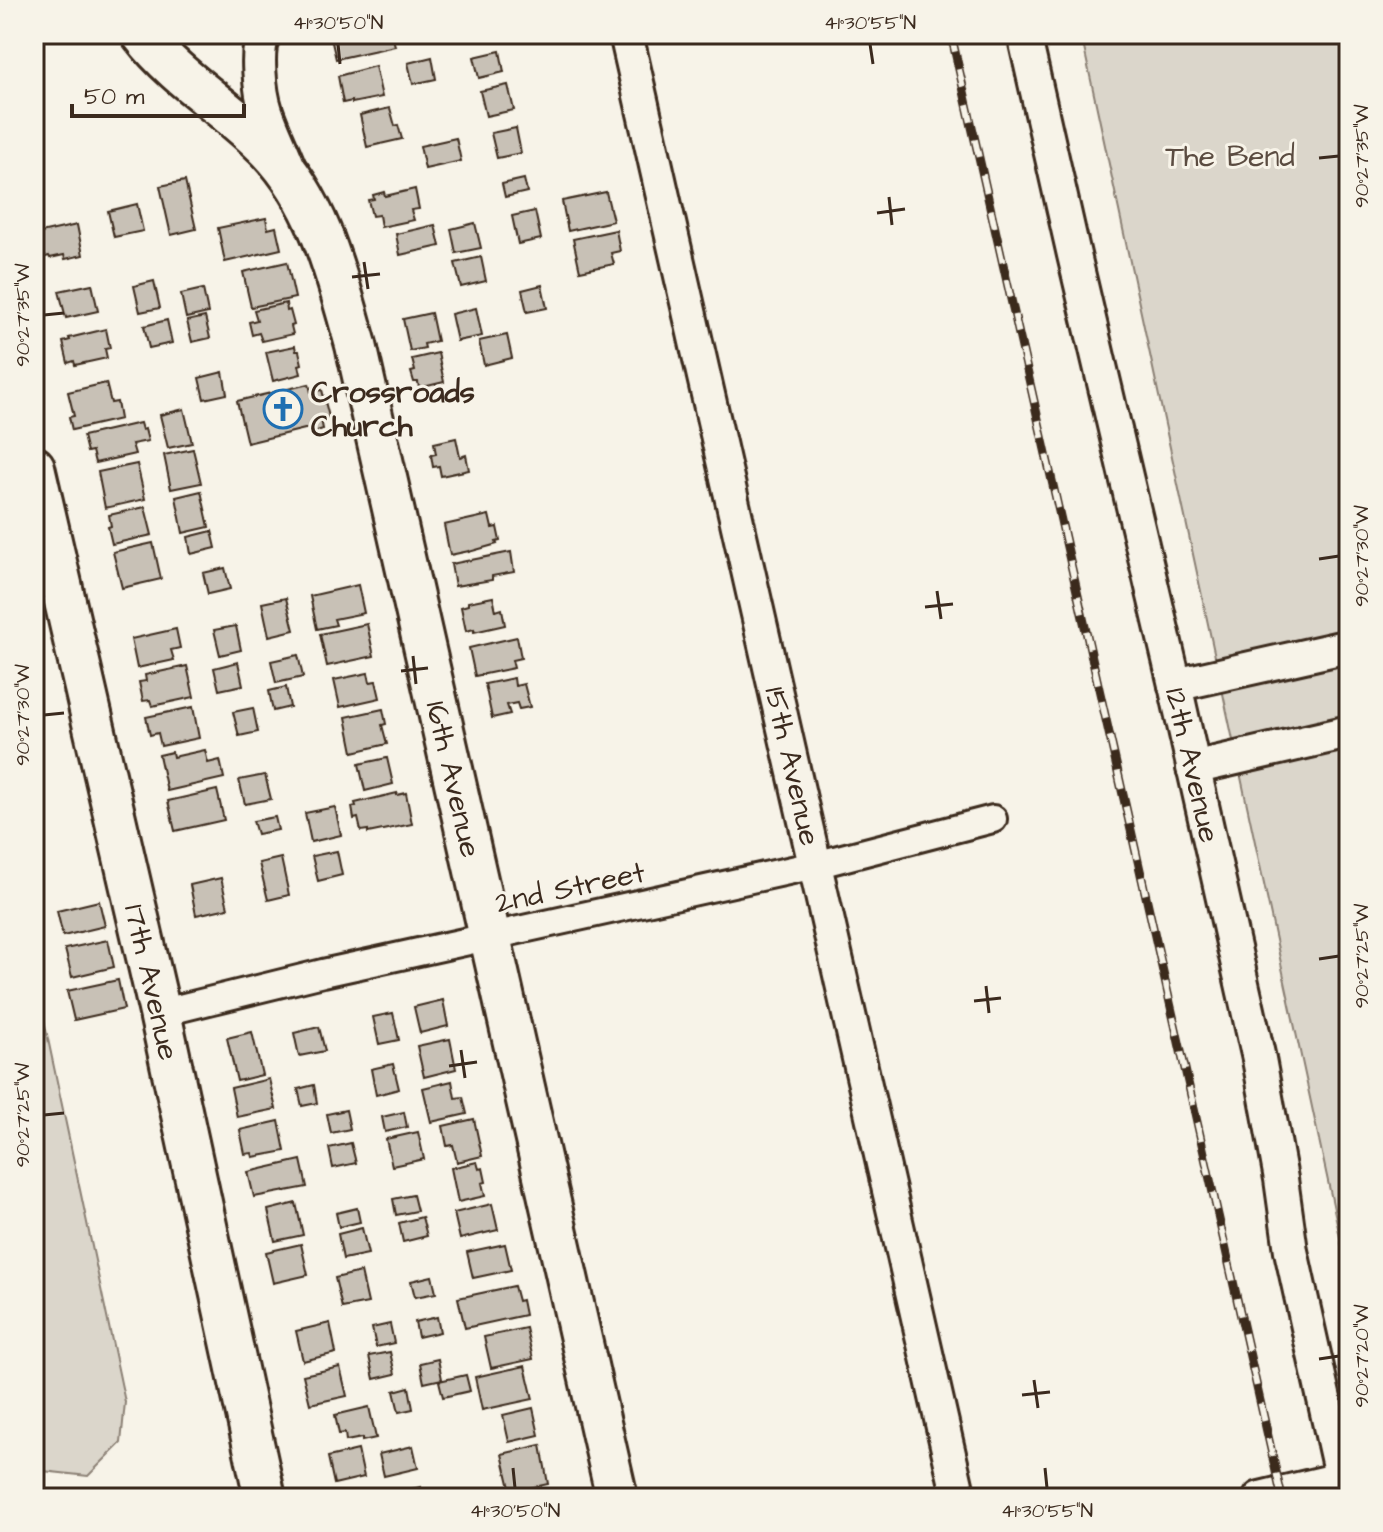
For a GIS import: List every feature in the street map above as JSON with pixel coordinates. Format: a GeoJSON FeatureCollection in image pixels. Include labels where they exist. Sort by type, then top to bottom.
{"type":"FeatureCollection","features":[{"type":"Feature","properties":{"kind":"main road","name":"16th Avenue"},"geometry":{"type":"LineString","coordinates":[[142,34],[174,68],[271,152],[297,187],[332,260],[356,345],[617,1498]]}},
{"type":"Feature","properties":{"kind":"main road","name":"17th Avenue"},"geometry":{"type":"LineString","coordinates":[[34,467],[160,1013],[256,1493]]}},
{"type":"Feature","properties":{"kind":"street"},"geometry":{"type":"LineString","coordinates":[[264,34],[259,64],[265,108],[297,187]]}},
{"type":"Feature","properties":{"kind":"street","name":"15th Avenue"},"geometry":{"type":"LineString","coordinates":[[626,34],[959,1498]]}},
{"type":"Feature","properties":{"kind":"street","name":"12th Avenue"},"geometry":{"type":"LineString","coordinates":[[1024,34],[1259,1059],[1291,1251],[1346,1484]]}},
{"type":"Feature","properties":{"kind":"street"},"geometry":{"type":"LineString","coordinates":[[1175,685],[1349,646]]}},
{"type":"Feature","properties":{"kind":"street"},"geometry":{"type":"LineString","coordinates":[[1193,768],[1349,732]]}},
{"type":"Feature","properties":{"kind":"street","name":"2nd Street"},"geometry":{"type":"LineString","coordinates":[[160,1013],[323,973],[815,865],[993,819]]}},
{"type":"Feature","properties":{"kind":"street"},"geometry":{"type":"LineString","coordinates":[[1260,1498],[1346,1484]]}},
{"type":"Feature","properties":{"kind":"green space","name":"The Bend"},"geometry":{"type":"Polygon","coordinates":[[[1081,34],[1349,34],[1349,1279],[1081,34]]]}},
{"type":"Feature","properties":{"kind":"green space"},"geometry":{"type":"Polygon","coordinates":[[[34,973],[125,1402],[121,1443],[88,1476],[34,1470],[34,973]]]}},
{"type":"Feature","properties":{"kind":"building"},"geometry":{"type":"Polygon","coordinates":[[[330,34],[392,34],[395,46],[336,59],[330,34]]]}},
{"type":"Feature","properties":{"kind":"building"},"geometry":{"type":"Polygon","coordinates":[[[500,51],[504,72],[479,78],[474,57],[500,51]]]}},
{"type":"Feature","properties":{"kind":"building"},"geometry":{"type":"Polygon","coordinates":[[[432,57],[436,79],[413,84],[408,63],[432,57]]]}},
{"type":"Feature","properties":{"kind":"building"},"geometry":{"type":"Polygon","coordinates":[[[375,66],[382,97],[343,103],[338,76],[375,66]]]}},
{"type":"Feature","properties":{"kind":"building"},"geometry":{"type":"Polygon","coordinates":[[[508,85],[514,110],[486,116],[480,91],[508,85]]]}},
{"type":"Feature","properties":{"kind":"building"},"geometry":{"type":"Polygon","coordinates":[[[390,108],[402,139],[367,147],[360,115],[390,108]]]}},
{"type":"Feature","properties":{"kind":"building"},"geometry":{"type":"Polygon","coordinates":[[[516,128],[521,153],[497,158],[491,133],[516,128]]]}},
{"type":"Feature","properties":{"kind":"building"},"geometry":{"type":"Polygon","coordinates":[[[456,138],[461,161],[425,169],[420,146],[456,138]]]}},
{"type":"Feature","properties":{"kind":"building"},"geometry":{"type":"Polygon","coordinates":[[[524,179],[527,192],[505,197],[502,184],[524,179]]]}},
{"type":"Feature","properties":{"kind":"building"},"geometry":{"type":"Polygon","coordinates":[[[185,181],[196,229],[171,235],[160,186],[185,181]]]}},
{"type":"Feature","properties":{"kind":"building"},"geometry":{"type":"Polygon","coordinates":[[[415,189],[419,209],[411,210],[414,220],[381,227],[379,215],[372,216],[368,200],[384,192],[385,196],[415,189]]]}},
{"type":"Feature","properties":{"kind":"building"},"geometry":{"type":"Polygon","coordinates":[[[606,192],[613,221],[568,231],[562,201],[606,192]]]}},
{"type":"Feature","properties":{"kind":"building"},"geometry":{"type":"Polygon","coordinates":[[[137,204],[143,231],[114,237],[108,211],[137,204]]]}},
{"type":"Feature","properties":{"kind":"building"},"geometry":{"type":"Polygon","coordinates":[[[535,211],[541,239],[518,244],[512,216],[535,211]]]}},
{"type":"Feature","properties":{"kind":"building"},"geometry":{"type":"Polygon","coordinates":[[[266,218],[268,229],[276,227],[281,249],[225,262],[218,228],[266,218]]]}},
{"type":"Feature","properties":{"kind":"building"},"geometry":{"type":"Polygon","coordinates":[[[475,223],[481,248],[456,253],[451,229],[475,223]]]}},
{"type":"Feature","properties":{"kind":"building"},"geometry":{"type":"Polygon","coordinates":[[[77,225],[83,255],[65,259],[64,255],[42,258],[36,234],[77,225]]]}},
{"type":"Feature","properties":{"kind":"building"},"geometry":{"type":"Polygon","coordinates":[[[435,225],[440,246],[400,255],[396,234],[435,225]]]}},
{"type":"Feature","properties":{"kind":"building"},"geometry":{"type":"Polygon","coordinates":[[[616,230],[620,251],[611,253],[614,264],[580,271],[573,239],[616,230]]]}},
{"type":"Feature","properties":{"kind":"building"},"geometry":{"type":"Polygon","coordinates":[[[481,257],[486,281],[461,287],[455,263],[481,257]]]}},
{"type":"Feature","properties":{"kind":"building"},"geometry":{"type":"Polygon","coordinates":[[[287,262],[295,298],[251,307],[243,272],[287,262]]]}},
{"type":"Feature","properties":{"kind":"building"},"geometry":{"type":"Polygon","coordinates":[[[154,281],[160,308],[140,312],[134,286],[154,281]]]}},
{"type":"Feature","properties":{"kind":"building"},"geometry":{"type":"Polygon","coordinates":[[[92,284],[98,311],[66,318],[59,291],[92,284]]]}},
{"type":"Feature","properties":{"kind":"building"},"geometry":{"type":"Polygon","coordinates":[[[542,285],[547,308],[527,312],[522,290],[542,285]]]}},
{"type":"Feature","properties":{"kind":"building"},"geometry":{"type":"Polygon","coordinates":[[[203,289],[208,313],[186,318],[181,294],[203,289]]]}},
{"type":"Feature","properties":{"kind":"building"},"geometry":{"type":"Polygon","coordinates":[[[286,303],[294,325],[291,326],[293,334],[262,341],[259,333],[252,335],[249,322],[257,320],[254,310],[286,303]]]}},
{"type":"Feature","properties":{"kind":"building"},"geometry":{"type":"Polygon","coordinates":[[[476,308],[482,336],[457,341],[451,314],[476,308]]]}},
{"type":"Feature","properties":{"kind":"building"},"geometry":{"type":"Polygon","coordinates":[[[431,313],[437,341],[410,351],[403,319],[431,313]]]}},
{"type":"Feature","properties":{"kind":"building"},"geometry":{"type":"Polygon","coordinates":[[[205,317],[210,338],[192,342],[187,321],[205,317]]]}},
{"type":"Feature","properties":{"kind":"building"},"geometry":{"type":"Polygon","coordinates":[[[167,320],[172,343],[149,348],[144,326],[167,320]]]}},
{"type":"Feature","properties":{"kind":"building"},"geometry":{"type":"Polygon","coordinates":[[[106,329],[110,348],[105,349],[107,358],[75,365],[74,361],[68,363],[63,342],[106,329]]]}},
{"type":"Feature","properties":{"kind":"building"},"geometry":{"type":"Polygon","coordinates":[[[507,335],[512,358],[484,365],[479,341],[507,335]]]}},
{"type":"Feature","properties":{"kind":"building"},"geometry":{"type":"Polygon","coordinates":[[[295,346],[302,364],[299,365],[301,374],[273,381],[266,352],[295,346]]]}},
{"type":"Feature","properties":{"kind":"building"},"geometry":{"type":"Polygon","coordinates":[[[438,353],[444,382],[419,388],[411,372],[415,371],[412,359],[438,353]]]}},
{"type":"Feature","properties":{"kind":"building"},"geometry":{"type":"Polygon","coordinates":[[[223,372],[227,394],[204,399],[199,378],[223,372]]]}},
{"type":"Feature","properties":{"kind":"building"},"geometry":{"type":"Polygon","coordinates":[[[106,383],[111,403],[117,402],[120,419],[72,430],[69,417],[74,416],[68,392],[106,383]]]}},
{"type":"Feature","properties":{"kind":"building","name":"Crossroads Church"},"geometry":{"type":"Polygon","coordinates":[[[309,384],[311,392],[322,390],[329,417],[321,419],[323,429],[310,433],[309,428],[247,443],[237,401],[309,384]]]}},
{"type":"Feature","properties":{"kind":"building"},"geometry":{"type":"Polygon","coordinates":[[[184,409],[192,443],[168,448],[160,415],[184,409]]]}},
{"type":"Feature","properties":{"kind":"building"},"geometry":{"type":"Polygon","coordinates":[[[140,423],[148,441],[132,444],[135,454],[95,463],[92,451],[87,452],[83,436],[140,423]]]}},
{"type":"Feature","properties":{"kind":"building"},"geometry":{"type":"Polygon","coordinates":[[[456,438],[460,457],[466,455],[469,470],[441,476],[439,466],[433,467],[431,455],[436,454],[434,443],[456,438]]]}},
{"type":"Feature","properties":{"kind":"building"},"geometry":{"type":"Polygon","coordinates":[[[193,449],[201,483],[171,489],[164,455],[193,449]]]}},
{"type":"Feature","properties":{"kind":"building"},"geometry":{"type":"Polygon","coordinates":[[[137,464],[145,499],[105,508],[98,472],[137,464]]]}},
{"type":"Feature","properties":{"kind":"building"},"geometry":{"type":"Polygon","coordinates":[[[201,491],[209,527],[183,533],[176,497],[201,491]]]}},
{"type":"Feature","properties":{"kind":"building"},"geometry":{"type":"Polygon","coordinates":[[[145,507],[152,535],[112,544],[109,515],[145,507]]]}},
{"type":"Feature","properties":{"kind":"building"},"geometry":{"type":"Polygon","coordinates":[[[489,515],[492,528],[497,527],[500,541],[450,555],[444,525],[489,515]]]}},
{"type":"Feature","properties":{"kind":"building"},"geometry":{"type":"Polygon","coordinates":[[[212,531],[216,548],[191,554],[188,537],[212,531]]]}},
{"type":"Feature","properties":{"kind":"building"},"geometry":{"type":"Polygon","coordinates":[[[153,543],[161,579],[122,588],[113,552],[153,543]]]}},
{"type":"Feature","properties":{"kind":"building"},"geometry":{"type":"Polygon","coordinates":[[[511,552],[514,572],[492,576],[492,580],[455,586],[451,564],[511,552]]]}},
{"type":"Feature","properties":{"kind":"building"},"geometry":{"type":"Polygon","coordinates":[[[225,568],[230,589],[208,594],[203,573],[225,568]]]}},
{"type":"Feature","properties":{"kind":"building"},"geometry":{"type":"Polygon","coordinates":[[[358,585],[364,613],[334,619],[336,625],[317,629],[310,596],[358,585]]]}},
{"type":"Feature","properties":{"kind":"building"},"geometry":{"type":"Polygon","coordinates":[[[493,597],[496,611],[502,609],[505,625],[466,631],[461,607],[468,605],[468,602],[493,597]]]}},
{"type":"Feature","properties":{"kind":"building"},"geometry":{"type":"Polygon","coordinates":[[[286,598],[294,630],[269,636],[262,603],[286,598]]]}},
{"type":"Feature","properties":{"kind":"building"},"geometry":{"type":"Polygon","coordinates":[[[367,624],[374,656],[327,666],[320,634],[367,624]]]}},
{"type":"Feature","properties":{"kind":"building"},"geometry":{"type":"Polygon","coordinates":[[[236,626],[241,650],[220,655],[214,630],[236,626]]]}},
{"type":"Feature","properties":{"kind":"building"},"geometry":{"type":"Polygon","coordinates":[[[176,629],[180,648],[171,650],[174,660],[137,668],[131,639],[176,629]]]}},
{"type":"Feature","properties":{"kind":"building"},"geometry":{"type":"Polygon","coordinates":[[[517,637],[521,658],[512,660],[514,668],[475,676],[469,648],[517,637]]]}},
{"type":"Feature","properties":{"kind":"building"},"geometry":{"type":"Polygon","coordinates":[[[298,655],[303,677],[276,683],[271,661],[298,655]]]}},
{"type":"Feature","properties":{"kind":"building"},"geometry":{"type":"Polygon","coordinates":[[[238,662],[243,685],[219,690],[214,668],[238,662]]]}},
{"type":"Feature","properties":{"kind":"building"},"geometry":{"type":"Polygon","coordinates":[[[187,666],[194,697],[152,706],[150,700],[143,701],[139,682],[146,681],[145,675],[187,666]]]}},
{"type":"Feature","properties":{"kind":"building"},"geometry":{"type":"Polygon","coordinates":[[[368,673],[370,682],[376,681],[380,698],[340,707],[334,680],[368,673]]]}},
{"type":"Feature","properties":{"kind":"building"},"geometry":{"type":"Polygon","coordinates":[[[514,678],[515,686],[524,684],[530,707],[519,709],[517,703],[507,705],[510,714],[492,718],[485,684],[514,678]]]}},
{"type":"Feature","properties":{"kind":"building"},"geometry":{"type":"Polygon","coordinates":[[[286,687],[290,707],[273,711],[269,691],[286,687]]]}},
{"type":"Feature","properties":{"kind":"building"},"geometry":{"type":"Polygon","coordinates":[[[193,707],[199,738],[161,746],[158,733],[150,735],[146,717],[193,707]]]}},
{"type":"Feature","properties":{"kind":"building"},"geometry":{"type":"Polygon","coordinates":[[[253,708],[258,732],[239,736],[233,712],[253,708]]]}},
{"type":"Feature","properties":{"kind":"building"},"geometry":{"type":"Polygon","coordinates":[[[383,709],[386,724],[382,725],[387,744],[353,752],[346,717],[383,709]]]}},
{"type":"Feature","properties":{"kind":"building"},"geometry":{"type":"Polygon","coordinates":[[[205,750],[208,763],[220,760],[224,778],[167,791],[159,755],[172,752],[173,757],[205,750]]]}},
{"type":"Feature","properties":{"kind":"building"},"geometry":{"type":"Polygon","coordinates":[[[387,758],[393,784],[365,791],[359,764],[387,758]]]}},
{"type":"Feature","properties":{"kind":"building"},"geometry":{"type":"Polygon","coordinates":[[[265,775],[271,799],[245,804],[239,780],[265,775]]]}},
{"type":"Feature","properties":{"kind":"building"},"geometry":{"type":"Polygon","coordinates":[[[217,790],[224,820],[175,831],[168,801],[217,790]]]}},
{"type":"Feature","properties":{"kind":"building"},"geometry":{"type":"Polygon","coordinates":[[[406,793],[412,824],[368,833],[368,830],[361,831],[358,818],[354,819],[352,807],[356,806],[355,803],[406,793]]]}},
{"type":"Feature","properties":{"kind":"building"},"geometry":{"type":"Polygon","coordinates":[[[335,807],[341,835],[311,842],[305,813],[335,807]]]}},
{"type":"Feature","properties":{"kind":"building"},"geometry":{"type":"Polygon","coordinates":[[[275,817],[278,830],[257,834],[253,821],[275,817]]]}},
{"type":"Feature","properties":{"kind":"building"},"geometry":{"type":"Polygon","coordinates":[[[337,851],[342,875],[318,881],[312,856],[337,851]]]}},
{"type":"Feature","properties":{"kind":"building"},"geometry":{"type":"Polygon","coordinates":[[[281,858],[289,895],[268,900],[259,863],[281,858]]]}},
{"type":"Feature","properties":{"kind":"building"},"geometry":{"type":"Polygon","coordinates":[[[221,878],[228,908],[196,915],[190,885],[221,878]]]}},
{"type":"Feature","properties":{"kind":"building"},"geometry":{"type":"Polygon","coordinates":[[[99,901],[105,926],[63,936],[57,911],[99,901]]]}},
{"type":"Feature","properties":{"kind":"building"},"geometry":{"type":"Polygon","coordinates":[[[108,940],[114,967],[72,977],[65,949],[108,940]]]}},
{"type":"Feature","properties":{"kind":"building"},"geometry":{"type":"Polygon","coordinates":[[[118,980],[124,1009],[74,1020],[67,991],[118,980]]]}},
{"type":"Feature","properties":{"kind":"building"},"geometry":{"type":"Polygon","coordinates":[[[443,1000],[448,1026],[420,1033],[414,1007],[443,1000]]]}},
{"type":"Feature","properties":{"kind":"building"},"geometry":{"type":"Polygon","coordinates":[[[393,1013],[399,1040],[379,1044],[373,1017],[393,1013]]]}},
{"type":"Feature","properties":{"kind":"building"},"geometry":{"type":"Polygon","coordinates":[[[319,1027],[325,1051],[299,1056],[294,1033],[319,1027]]]}},
{"type":"Feature","properties":{"kind":"building"},"geometry":{"type":"Polygon","coordinates":[[[252,1032],[262,1075],[237,1081],[227,1038],[252,1032]]]}},
{"type":"Feature","properties":{"kind":"building"},"geometry":{"type":"Polygon","coordinates":[[[450,1039],[456,1069],[424,1077],[417,1046],[450,1039]]]}},
{"type":"Feature","properties":{"kind":"building"},"geometry":{"type":"Polygon","coordinates":[[[393,1064],[399,1089],[376,1095],[371,1069],[393,1064]]]}},
{"type":"Feature","properties":{"kind":"building"},"geometry":{"type":"Polygon","coordinates":[[[269,1079],[276,1109],[237,1117],[231,1088],[269,1079]]]}},
{"type":"Feature","properties":{"kind":"building"},"geometry":{"type":"Polygon","coordinates":[[[452,1081],[455,1098],[463,1097],[467,1114],[431,1122],[423,1088],[452,1081]]]}},
{"type":"Feature","properties":{"kind":"building"},"geometry":{"type":"Polygon","coordinates":[[[314,1085],[317,1103],[302,1106],[298,1089],[314,1085]]]}},
{"type":"Feature","properties":{"kind":"building"},"geometry":{"type":"Polygon","coordinates":[[[346,1110],[350,1129],[331,1133],[327,1114],[346,1110]]]}},
{"type":"Feature","properties":{"kind":"building"},"geometry":{"type":"Polygon","coordinates":[[[404,1112],[407,1127],[385,1132],[382,1117],[404,1112]]]}},
{"type":"Feature","properties":{"kind":"building"},"geometry":{"type":"Polygon","coordinates":[[[474,1119],[482,1156],[457,1162],[453,1145],[447,1146],[443,1126],[474,1119]]]}},
{"type":"Feature","properties":{"kind":"building"},"geometry":{"type":"Polygon","coordinates":[[[279,1121],[285,1151],[253,1157],[252,1153],[245,1154],[240,1130],[279,1121]]]}},
{"type":"Feature","properties":{"kind":"building"},"geometry":{"type":"Polygon","coordinates":[[[418,1132],[424,1159],[392,1166],[386,1139],[418,1132]]]}},
{"type":"Feature","properties":{"kind":"building"},"geometry":{"type":"Polygon","coordinates":[[[351,1143],[356,1163],[333,1168],[329,1148],[351,1143]]]}},
{"type":"Feature","properties":{"kind":"building"},"geometry":{"type":"Polygon","coordinates":[[[301,1160],[307,1187],[254,1197],[248,1172],[301,1160]]]}},
{"type":"Feature","properties":{"kind":"building"},"geometry":{"type":"Polygon","coordinates":[[[477,1162],[479,1169],[483,1168],[485,1196],[458,1202],[451,1168],[477,1162]]]}},
{"type":"Feature","properties":{"kind":"building"},"geometry":{"type":"Polygon","coordinates":[[[413,1195],[417,1211],[396,1215],[393,1199],[413,1195]]]}},
{"type":"Feature","properties":{"kind":"building"},"geometry":{"type":"Polygon","coordinates":[[[296,1203],[303,1235],[275,1241],[268,1210],[296,1203]]]}},
{"type":"Feature","properties":{"kind":"building"},"geometry":{"type":"Polygon","coordinates":[[[492,1204],[498,1230],[460,1239],[454,1213],[492,1204]]]}},
{"type":"Feature","properties":{"kind":"building"},"geometry":{"type":"Polygon","coordinates":[[[357,1208],[360,1222],[339,1227],[336,1213],[357,1208]]]}},
{"type":"Feature","properties":{"kind":"building"},"geometry":{"type":"Polygon","coordinates":[[[422,1217],[427,1236],[403,1242],[399,1223],[422,1217]]]}},
{"type":"Feature","properties":{"kind":"building"},"geometry":{"type":"Polygon","coordinates":[[[362,1228],[368,1254],[343,1259],[338,1234],[362,1228]]]}},
{"type":"Feature","properties":{"kind":"building"},"geometry":{"type":"Polygon","coordinates":[[[301,1244],[308,1275],[273,1283],[266,1252],[301,1244]]]}},
{"type":"Feature","properties":{"kind":"building"},"geometry":{"type":"Polygon","coordinates":[[[505,1244],[511,1270],[473,1278],[467,1252],[505,1244]]]}},
{"type":"Feature","properties":{"kind":"building"},"geometry":{"type":"Polygon","coordinates":[[[361,1272],[368,1303],[342,1308],[335,1278],[361,1272]]]}},
{"type":"Feature","properties":{"kind":"building"},"geometry":{"type":"Polygon","coordinates":[[[432,1276],[436,1293],[415,1297],[411,1281],[432,1276]]]}},
{"type":"Feature","properties":{"kind":"building"},"geometry":{"type":"Polygon","coordinates":[[[514,1286],[518,1301],[522,1300],[525,1315],[465,1328],[458,1298],[514,1286]]]}},
{"type":"Feature","properties":{"kind":"building"},"geometry":{"type":"Polygon","coordinates":[[[437,1317],[440,1332],[418,1337],[415,1322],[437,1317]]]}},
{"type":"Feature","properties":{"kind":"building"},"geometry":{"type":"Polygon","coordinates":[[[330,1323],[336,1353],[303,1361],[296,1331],[330,1323]]]}},
{"type":"Feature","properties":{"kind":"building"},"geometry":{"type":"Polygon","coordinates":[[[390,1324],[394,1343],[376,1347],[372,1328],[390,1324]]]}},
{"type":"Feature","properties":{"kind":"building"},"geometry":{"type":"Polygon","coordinates":[[[526,1328],[533,1359],[491,1368],[484,1337],[526,1328]]]}},
{"type":"Feature","properties":{"kind":"building"},"geometry":{"type":"Polygon","coordinates":[[[390,1352],[395,1374],[374,1379],[369,1356],[390,1352]]]}},
{"type":"Feature","properties":{"kind":"building"},"geometry":{"type":"Polygon","coordinates":[[[438,1359],[442,1379],[424,1383],[420,1363],[438,1359]]]}},
{"type":"Feature","properties":{"kind":"building"},"geometry":{"type":"Polygon","coordinates":[[[525,1366],[533,1399],[482,1410],[475,1377],[525,1366]]]}},
{"type":"Feature","properties":{"kind":"building"},"geometry":{"type":"Polygon","coordinates":[[[340,1367],[347,1396],[310,1404],[303,1375],[340,1367]]]}},
{"type":"Feature","properties":{"kind":"building"},"geometry":{"type":"Polygon","coordinates":[[[466,1375],[470,1391],[443,1397],[439,1381],[466,1375]]]}},
{"type":"Feature","properties":{"kind":"building"},"geometry":{"type":"Polygon","coordinates":[[[409,1387],[413,1409],[399,1412],[394,1391],[409,1387]]]}},
{"type":"Feature","properties":{"kind":"building"},"geometry":{"type":"Polygon","coordinates":[[[369,1407],[376,1438],[346,1441],[345,1433],[339,1434],[335,1415],[369,1407]]]}},
{"type":"Feature","properties":{"kind":"building"},"geometry":{"type":"Polygon","coordinates":[[[533,1408],[539,1435],[509,1442],[503,1415],[533,1408]]]}},
{"type":"Feature","properties":{"kind":"building"},"geometry":{"type":"Polygon","coordinates":[[[541,1445],[548,1484],[511,1492],[502,1454],[541,1445]]]}},
{"type":"Feature","properties":{"kind":"building"},"geometry":{"type":"Polygon","coordinates":[[[413,1446],[418,1468],[384,1476],[379,1454],[413,1446]]]}},
{"type":"Feature","properties":{"kind":"building"},"geometry":{"type":"Polygon","coordinates":[[[358,1450],[364,1477],[334,1484],[328,1457],[358,1450]]]}},
{"type":"Feature","properties":{"kind":"building"},"geometry":{"type":"Polygon","coordinates":[[[421,1487],[424,1498],[389,1498],[388,1494],[421,1487]]]}},
{"type":"Feature","properties":{"kind":"railway"},"geometry":{"type":"LineString","coordinates":[[951,34],[1282,1498]]}},
{"type":"Feature","properties":{"kind":"place","name":"Crossroads Church"},"geometry":{"type":"Point","coordinates":[283,409]}}]}
